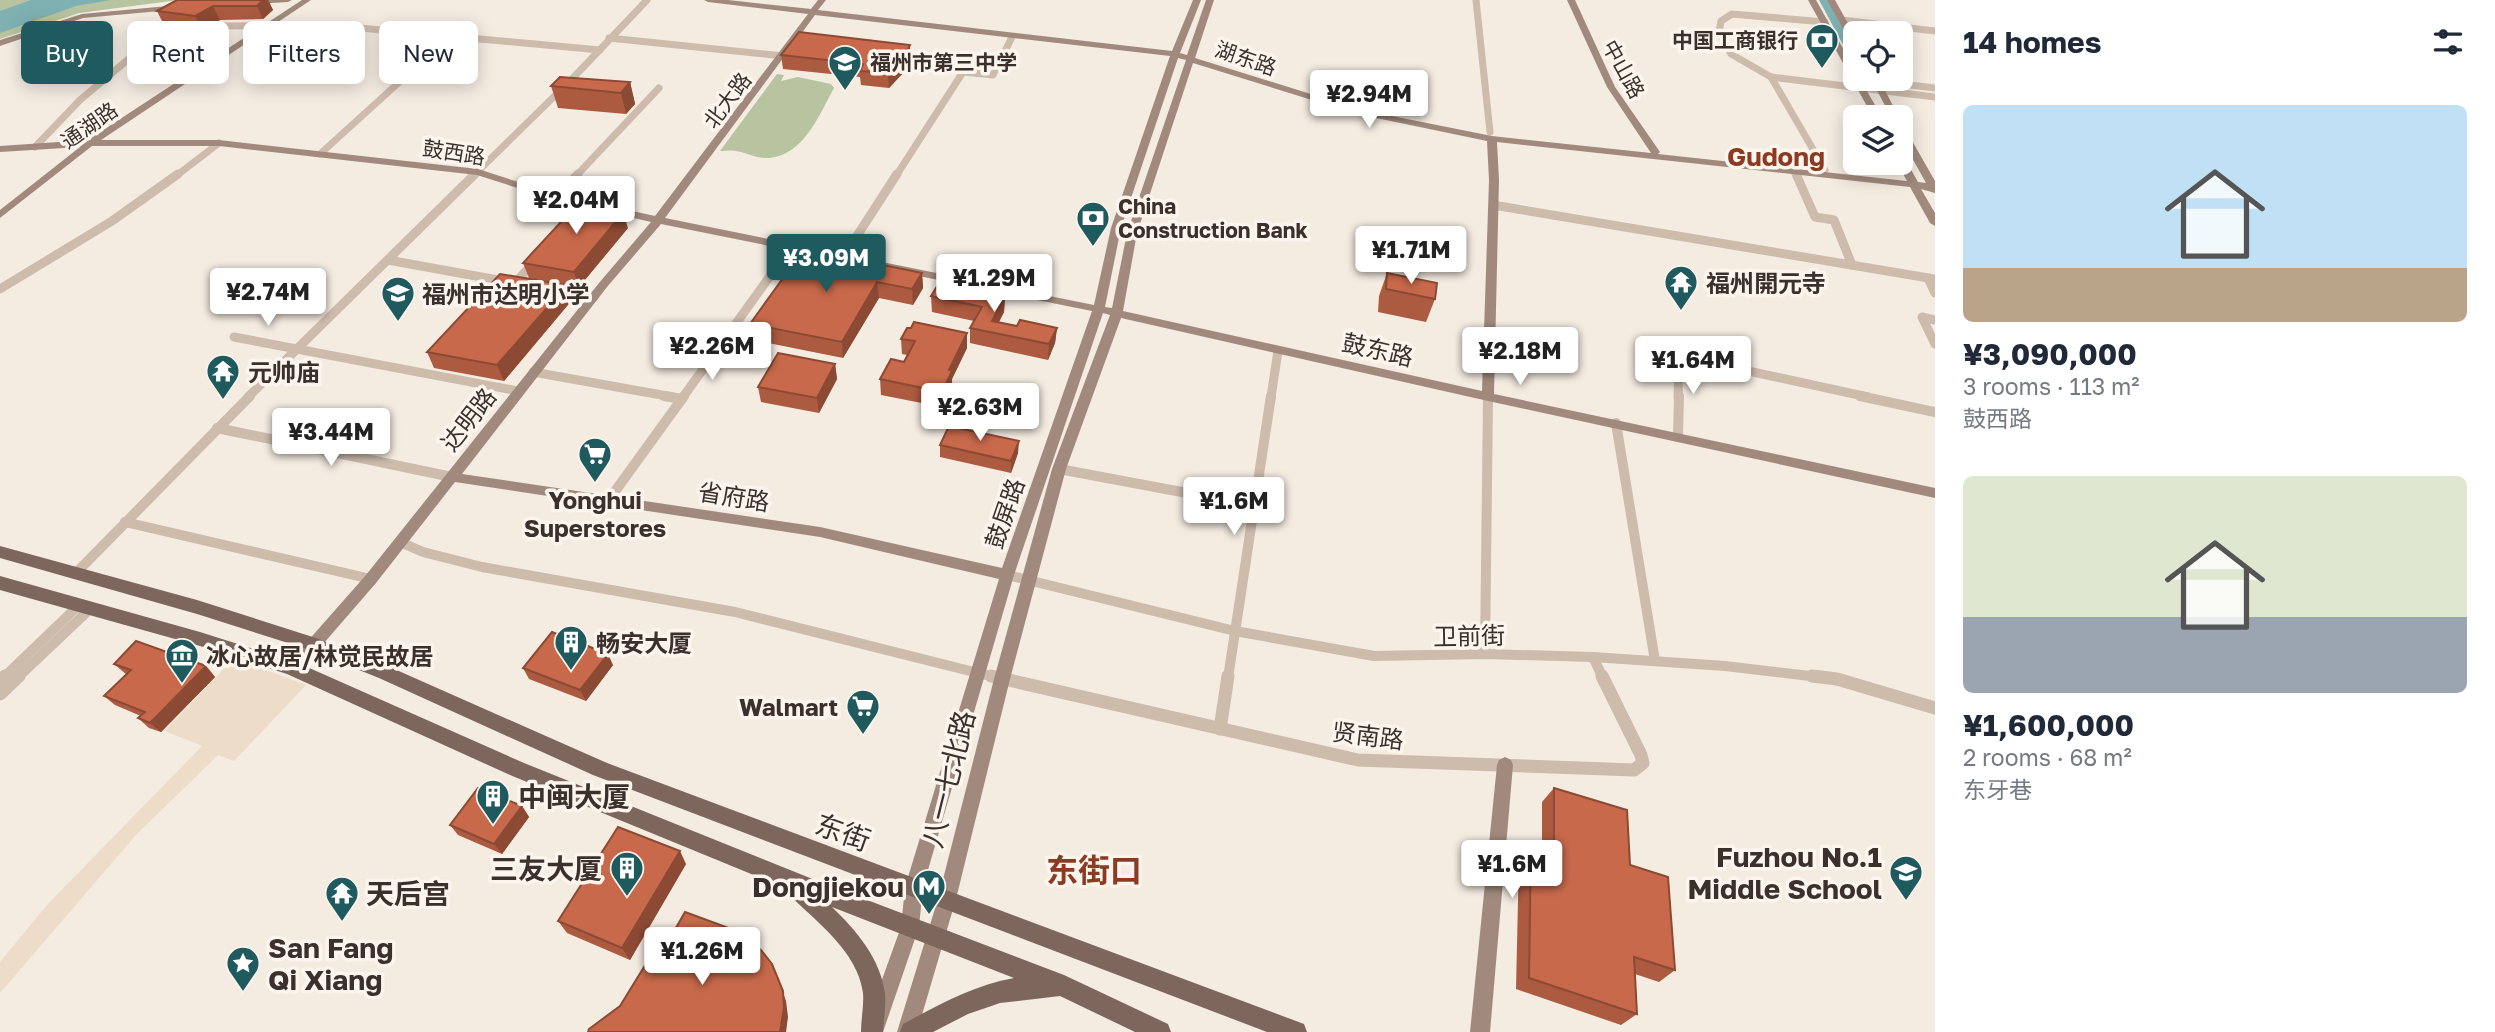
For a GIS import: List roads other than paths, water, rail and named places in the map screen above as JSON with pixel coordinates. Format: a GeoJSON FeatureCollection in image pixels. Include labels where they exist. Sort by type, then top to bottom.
{"type":"FeatureCollection","features":[{"type":"Feature","properties":{"kind":"main road","name":"东街"},"geometry":{"type":"LineString","coordinates":[[0,552],[314,645],[569,757],[803,848],[947,899],[1296,1032]]}},
{"type":"Feature","properties":{"kind":"main road"},"geometry":{"type":"LineString","coordinates":[[0,583],[292,668],[517,769],[786,878],[1064,986],[1160,1032]]}},
{"type":"Feature","properties":{"kind":"main road"},"geometry":{"type":"LineString","coordinates":[[786,878],[835,926],[860,956],[873,989],[872,1032]]}},
{"type":"Feature","properties":{"kind":"main road"},"geometry":{"type":"LineString","coordinates":[[909,1032],[942,1015],[1011,989],[1064,986]]}},
{"type":"Feature","properties":{"kind":"street"},"geometry":{"type":"LineString","coordinates":[[236,3],[288,0]]}},
{"type":"Feature","properties":{"kind":"street","name":"通湖路"},"geometry":{"type":"LineString","coordinates":[[277,21],[307,0]]}},
{"type":"Feature","properties":{"kind":"street"},"geometry":{"type":"LineString","coordinates":[[76,573],[217,428],[478,172],[647,0]]}},
{"type":"Feature","properties":{"kind":"street","name":"湖东路"},"geometry":{"type":"LineString","coordinates":[[708,0],[818,7],[1012,37],[1183,54]]}},
{"type":"Feature","properties":{"kind":"street","name":"湖东路"},"geometry":{"type":"LineString","coordinates":[[743,0],[818,7],[1183,54],[1365,109],[1491,136],[1795,172],[1913,182]]}},
{"type":"Feature","properties":{"kind":"street","name":"鼓屏路"},"geometry":{"type":"LineString","coordinates":[[1028,579],[1059,469],[1116,313],[1132,233],[1197,0]]}},
{"type":"Feature","properties":{"kind":"street","name":"鼓屏路"},"geometry":{"type":"LineString","coordinates":[[910,927],[914,887],[1007,575],[1099,309],[1116,228],[1183,54],[1210,0]]}},
{"type":"Feature","properties":{"kind":"street"},"geometry":{"type":"LineString","coordinates":[[1476,0],[1487,80],[1493,205],[1485,654]]}},
{"type":"Feature","properties":{"kind":"street","name":"中山路"},"geometry":{"type":"LineString","coordinates":[[1571,0],[1611,88],[1655,152]]}},
{"type":"Feature","properties":{"kind":"street"},"geometry":{"type":"LineString","coordinates":[[1812,0],[1843,55]]}},
{"type":"Feature","properties":{"kind":"street"},"geometry":{"type":"LineString","coordinates":[[1831,0],[1843,20],[1935,31]]}},
{"type":"Feature","properties":{"kind":"street"},"geometry":{"type":"LineString","coordinates":[[0,42],[82,16],[185,5]]}},
{"type":"Feature","properties":{"kind":"street","name":"北大路"},"geometry":{"type":"LineString","coordinates":[[658,220],[818,7]]}},
{"type":"Feature","properties":{"kind":"street"},"geometry":{"type":"LineString","coordinates":[[1825,22],[1732,14],[1721,21],[1719,32],[1731,54],[1771,76],[1843,80]]}},
{"type":"Feature","properties":{"kind":"street"},"geometry":{"type":"LineString","coordinates":[[35,148],[80,100],[131,57],[165,57],[220,26],[243,27]]}},
{"type":"Feature","properties":{"kind":"street"},"geometry":{"type":"LineString","coordinates":[[844,256],[963,72],[993,75],[1012,37]]}},
{"type":"Feature","properties":{"kind":"street"},"geometry":{"type":"LineString","coordinates":[[609,38],[783,56]]}},
{"type":"Feature","properties":{"kind":"street"},"geometry":{"type":"LineString","coordinates":[[478,39],[600,50]]}},
{"type":"Feature","properties":{"kind":"street","name":"通湖路"},"geometry":{"type":"LineString","coordinates":[[0,215],[90,143],[243,43]]}},
{"type":"Feature","properties":{"kind":"street"},"geometry":{"type":"LineString","coordinates":[[1771,76],[1825,170]]}},
{"type":"Feature","properties":{"kind":"street"},"geometry":{"type":"LineString","coordinates":[[320,154],[397,84]]}},
{"type":"Feature","properties":{"kind":"street"},"geometry":{"type":"LineString","coordinates":[[1913,86],[1935,88]]}},
{"type":"Feature","properties":{"kind":"street"},"geometry":{"type":"LineString","coordinates":[[556,197],[659,88]]}},
{"type":"Feature","properties":{"kind":"street"},"geometry":{"type":"LineString","coordinates":[[1910,91],[1935,97]]}},
{"type":"Feature","properties":{"kind":"street","name":"湖东路"},"geometry":{"type":"LineString","coordinates":[[1491,136],[1825,170],[1933,185]]}},
{"type":"Feature","properties":{"kind":"street","name":"鼓西路"},"geometry":{"type":"LineString","coordinates":[[0,149],[90,143],[219,143],[478,172],[556,197],[658,220],[1099,309]]}},
{"type":"Feature","properties":{"kind":"street"},"geometry":{"type":"LineString","coordinates":[[0,289],[48,257],[65,251],[131,209],[219,143]]}},
{"type":"Feature","properties":{"kind":"street"},"geometry":{"type":"LineString","coordinates":[[1913,150],[1933,185]]}},
{"type":"Feature","properties":{"kind":"street"},"geometry":{"type":"LineString","coordinates":[[1795,172],[1815,217],[1834,220],[1852,265]]}},
{"type":"Feature","properties":{"kind":"street"},"geometry":{"type":"LineString","coordinates":[[1909,175],[1935,223]]}},
{"type":"Feature","properties":{"kind":"street"},"geometry":{"type":"LineString","coordinates":[[577,214],[586,204]]}},
{"type":"Feature","properties":{"kind":"street"},"geometry":{"type":"LineString","coordinates":[[1493,205],[1931,278],[1935,293]]}},
{"type":"Feature","properties":{"kind":"street","name":"达明路"},"geometry":{"type":"LineString","coordinates":[[292,668],[371,579],[533,372],[658,220]]}},
{"type":"Feature","properties":{"kind":"street"},"geometry":{"type":"LineString","coordinates":[[608,500],[791,247]]}},
{"type":"Feature","properties":{"kind":"street"},"geometry":{"type":"LineString","coordinates":[[515,283],[542,253]]}},
{"type":"Feature","properties":{"kind":"street"},"geometry":{"type":"LineString","coordinates":[[388,260],[528,285]]}},
{"type":"Feature","properties":{"kind":"street"},"geometry":{"type":"LineString","coordinates":[[541,287],[594,297]]}},
{"type":"Feature","properties":{"kind":"street","name":"鼓东路"},"geometry":{"type":"LineString","coordinates":[[1099,309],[1278,351],[1935,493]]}},
{"type":"Feature","properties":{"kind":"street"},"geometry":{"type":"LineString","coordinates":[[1935,320],[1922,317],[1935,344]]}},
{"type":"Feature","properties":{"kind":"street"},"geometry":{"type":"LineString","coordinates":[[234,337],[518,391]]}},
{"type":"Feature","properties":{"kind":"street"},"geometry":{"type":"LineString","coordinates":[[1220,729],[1278,351]]}},
{"type":"Feature","properties":{"kind":"street"},"geometry":{"type":"LineString","coordinates":[[1678,437],[1679,355],[1935,412]]}},
{"type":"Feature","properties":{"kind":"street"},"geometry":{"type":"LineString","coordinates":[[419,373],[427,364]]}},
{"type":"Feature","properties":{"kind":"street"},"geometry":{"type":"LineString","coordinates":[[533,372],[682,399]]}},
{"type":"Feature","properties":{"kind":"street"},"geometry":{"type":"LineString","coordinates":[[1616,424],[1655,661]]}},
{"type":"Feature","properties":{"kind":"street"},"geometry":{"type":"LineString","coordinates":[[217,428],[452,477]]}},
{"type":"Feature","properties":{"kind":"street"},"geometry":{"type":"LineString","coordinates":[[1059,469],[1256,506]]}},
{"type":"Feature","properties":{"kind":"street","name":"省府路"},"geometry":{"type":"LineString","coordinates":[[452,477],[820,533],[1007,575]]}},
{"type":"Feature","properties":{"kind":"street"},"geometry":{"type":"LineString","coordinates":[[125,522],[371,579]]}},
{"type":"Feature","properties":{"kind":"street","name":"贤南路"},"geometry":{"type":"LineString","coordinates":[[400,542],[482,567],[735,612],[1002,679],[1359,760],[1634,770],[1643,763],[1641,755],[1593,657]]}},
{"type":"Feature","properties":{"kind":"street","name":"卫前街"},"geometry":{"type":"LineString","coordinates":[[1007,575],[1235,631],[1374,656],[1485,654],[1593,657],[1754,668],[1837,679],[1935,708]]}},
{"type":"Feature","properties":{"kind":"street","name":"八一七北路"},"geometry":{"type":"LineString","coordinates":[[909,1032],[947,899],[1028,579]]}},
{"type":"Feature","properties":{"kind":"street"},"geometry":{"type":"LineString","coordinates":[[0,681],[85,607]]}},
{"type":"Feature","properties":{"kind":"street"},"geometry":{"type":"LineString","coordinates":[[0,694],[85,607]]}},
{"type":"Feature","properties":{"kind":"street"},"geometry":{"type":"LineString","coordinates":[[1480,1032],[1505,765]]}},
{"type":"Feature","properties":{"kind":"street"},"geometry":{"type":"LineString","coordinates":[[872,1032],[910,927]]}},
{"type":"Feature","properties":{"kind":"water"},"geometry":{"type":"Polygon","coordinates":[[[31,0],[110,0],[76,6],[34,21],[21,21],[21,26],[0,33],[0,11],[31,0]]]}},
{"type":"Feature","properties":{"kind":"water"},"geometry":{"type":"Polygon","coordinates":[[[1819,0],[1828,0],[1842,24],[1843,45],[1819,0]]]}},
{"type":"Feature","properties":{"kind":"place","name":"中国工商银行"},"geometry":{"type":"Point","coordinates":[1822,70]}},
{"type":"Feature","properties":{"kind":"place","name":"福州市第三中学"},"geometry":{"type":"Point","coordinates":[845,92]}},
{"type":"Feature","properties":{"kind":"place","name":"China Construction Bank"},"geometry":{"type":"Point","coordinates":[1093,248]}},
{"type":"Feature","properties":{"kind":"place","name":"福州開元寺"},"geometry":{"type":"Point","coordinates":[1681,312]}},
{"type":"Feature","properties":{"kind":"place","name":"福州市达明小学"},"geometry":{"type":"Point","coordinates":[398,323]}},
{"type":"Feature","properties":{"kind":"place","name":"元帅庙"},"geometry":{"type":"Point","coordinates":[223,401]}},
{"type":"Feature","properties":{"kind":"place","name":"Yonghui Superstores"},"geometry":{"type":"Point","coordinates":[595,484]}},
{"type":"Feature","properties":{"kind":"place","name":"畅安大厦"},"geometry":{"type":"Point","coordinates":[571,672]}},
{"type":"Feature","properties":{"kind":"place","name":"冰心故居/林觉民故居"},"geometry":{"type":"Point","coordinates":[182,685]}},
{"type":"Feature","properties":{"kind":"place","name":"Walmart"},"geometry":{"type":"Point","coordinates":[863,736]}},
{"type":"Feature","properties":{"kind":"place","name":"中闽大厦"},"geometry":{"type":"Point","coordinates":[493,826]}},
{"type":"Feature","properties":{"kind":"place","name":"三友大厦"},"geometry":{"type":"Point","coordinates":[627,898]}},
{"type":"Feature","properties":{"kind":"place","name":"Fuzhou No.1 Middle School"},"geometry":{"type":"Point","coordinates":[1906,902]}},
{"type":"Feature","properties":{"kind":"place","name":"Dongjiekou"},"geometry":{"type":"Point","coordinates":[929,916]}},
{"type":"Feature","properties":{"kind":"place","name":"天后宫"},"geometry":{"type":"Point","coordinates":[342,923]}},
{"type":"Feature","properties":{"kind":"place","name":"San Fang Qi Xiang"},"geometry":{"type":"Point","coordinates":[243,993]}},
{"type":"Feature","properties":{"kind":"district","name":"Gudong"},"geometry":{"type":"Point","coordinates":[1776,156]}},
{"type":"Feature","properties":{"kind":"district","name":"东街口"},"geometry":{"type":"Point","coordinates":[1094,870]}}]}
